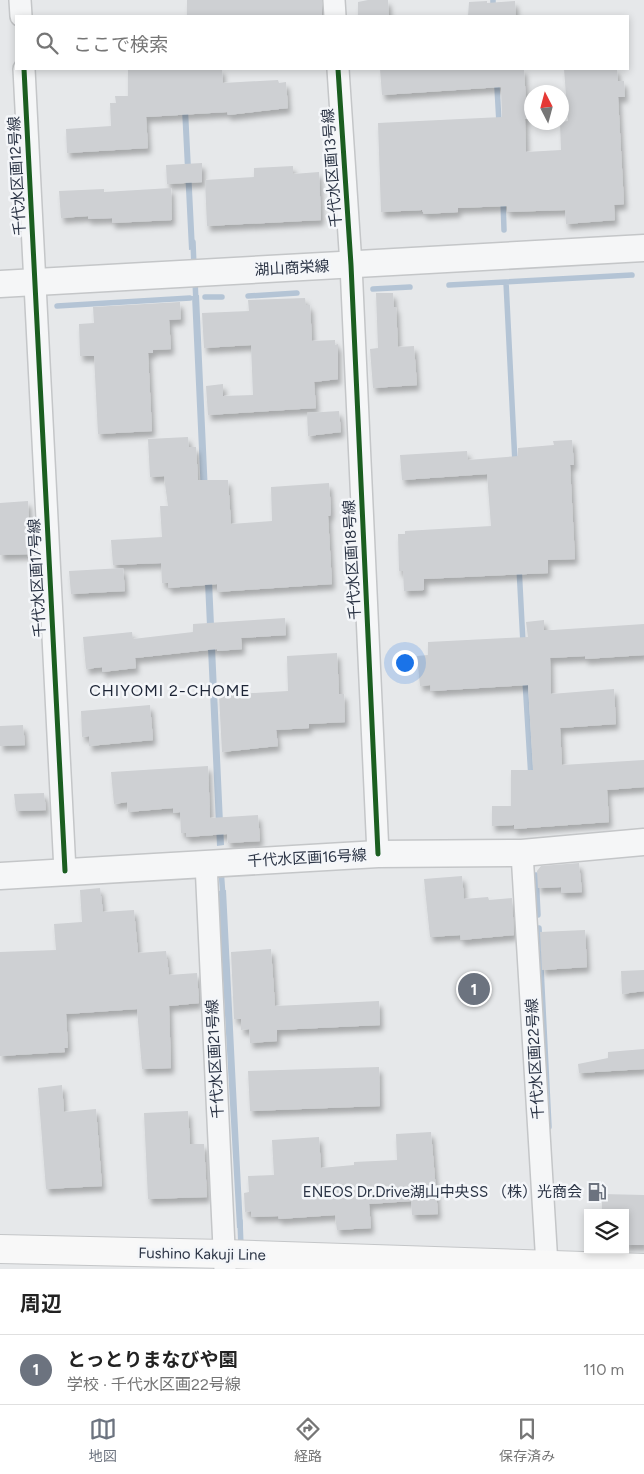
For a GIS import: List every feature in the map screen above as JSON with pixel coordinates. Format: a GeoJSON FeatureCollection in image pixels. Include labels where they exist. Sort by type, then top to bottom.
{"type":"FeatureCollection","features":[{"type":"Feature","properties":{"kind":"main road","name":"Fushino Kakuji Line"},"geometry":{"type":"LineString","coordinates":[[0,1249],[224,1262],[547,1265],[644,1268]]}},
{"type":"Feature","properties":{"kind":"street"},"geometry":{"type":"LineString","coordinates":[[20,0],[21,15]]}},
{"type":"Feature","properties":{"kind":"street"},"geometry":{"type":"LineString","coordinates":[[334,0],[335,15]]}},
{"type":"Feature","properties":{"kind":"street","name":"千代水区画12号線"},"geometry":{"type":"LineString","coordinates":[[24,70],[34,283]]}},
{"type":"Feature","properties":{"kind":"street","name":"千代水区画13号線"},"geometry":{"type":"LineString","coordinates":[[338,70],[351,265]]}},
{"type":"Feature","properties":{"kind":"street","name":"湖山商栄線"},"geometry":{"type":"LineString","coordinates":[[0,284],[644,248]]}},
{"type":"Feature","properties":{"kind":"street","name":"千代水区画18号線"},"geometry":{"type":"LineString","coordinates":[[351,265],[378,854]]}},
{"type":"Feature","properties":{"kind":"street","name":"千代水区画17号線"},"geometry":{"type":"LineString","coordinates":[[34,283],[65,871]]}},
{"type":"Feature","properties":{"kind":"street","name":"千代水区画16号線"},"geometry":{"type":"LineString","coordinates":[[0,876],[378,854],[522,853],[644,842]]}},
{"type":"Feature","properties":{"kind":"street","name":"千代水区画22号線"},"geometry":{"type":"LineString","coordinates":[[522,853],[547,1265]]}},
{"type":"Feature","properties":{"kind":"street","name":"千代水区画21号線"},"geometry":{"type":"LineString","coordinates":[[206,863],[224,1262]]}},
{"type":"Feature","properties":{"kind":"water"},"geometry":{"type":"Polygon","coordinates":[[[180,70],[186,70],[195,249],[189,250],[180,70]]]}},
{"type":"Feature","properties":{"kind":"water"},"geometry":{"type":"Polygon","coordinates":[[[199,295],[224,845],[217,846],[192,296],[199,295]]]}},
{"type":"Feature","properties":{"kind":"water"},"geometry":{"type":"Polygon","coordinates":[[[226,890],[243,1228],[237,1228],[218,891],[226,890]]]}},
{"type":"Feature","properties":{"kind":"building"},"geometry":{"type":"Polygon","coordinates":[[[187,0],[322,0],[322,15],[187,15],[187,0]]]}},
{"type":"Feature","properties":{"kind":"building"},"geometry":{"type":"Polygon","coordinates":[[[388,0],[389,15],[358,15],[358,2],[388,0]]]}},
{"type":"Feature","properties":{"kind":"building"},"geometry":{"type":"Polygon","coordinates":[[[515,1],[516,15],[468,15],[469,2],[515,1]]]}},
{"type":"Feature","properties":{"kind":"building"},"geometry":{"type":"Polygon","coordinates":[[[128,70],[222,70],[223,83],[278,80],[279,83],[286,82],[288,108],[228,115],[227,112],[146,117],[148,148],[67,153],[66,129],[111,126],[110,103],[116,103],[115,96],[128,96],[128,70]]]}},
{"type":"Feature","properties":{"kind":"building"},"geometry":{"type":"Polygon","coordinates":[[[380,70],[524,70],[526,152],[561,150],[560,130],[569,130],[569,85],[565,85],[564,70],[617,70],[618,81],[624,81],[625,97],[618,97],[624,204],[614,205],[615,220],[566,224],[565,210],[507,212],[507,206],[458,208],[458,212],[424,214],[422,210],[381,212],[378,123],[502,117],[501,87],[382,95],[380,70]]]}},
{"type":"Feature","properties":{"kind":"building"},"geometry":{"type":"Polygon","coordinates":[[[202,163],[202,182],[167,184],[166,165],[202,163]]]}},
{"type":"Feature","properties":{"kind":"building"},"geometry":{"type":"Polygon","coordinates":[[[293,166],[293,174],[319,172],[321,220],[207,226],[205,180],[254,177],[254,168],[293,166]]]}},
{"type":"Feature","properties":{"kind":"building"},"geometry":{"type":"Polygon","coordinates":[[[171,188],[172,220],[112,223],[112,218],[88,219],[88,216],[61,218],[59,191],[104,189],[104,192],[171,188]]]}},
{"type":"Feature","properties":{"kind":"building"},"geometry":{"type":"Polygon","coordinates":[[[376,293],[393,293],[394,307],[396,307],[398,347],[414,346],[417,385],[373,388],[370,349],[378,348],[376,293]]]}},
{"type":"Feature","properties":{"kind":"building"},"geometry":{"type":"Polygon","coordinates":[[[305,298],[306,305],[310,305],[312,341],[335,340],[335,345],[338,344],[338,379],[314,382],[316,408],[208,415],[206,386],[223,384],[223,396],[253,395],[251,345],[204,348],[202,313],[249,311],[248,300],[305,298]]]}},
{"type":"Feature","properties":{"kind":"building"},"geometry":{"type":"Polygon","coordinates":[[[180,302],[181,319],[169,320],[171,349],[153,350],[153,353],[148,353],[152,431],[98,434],[94,356],[80,356],[79,324],[94,323],[93,307],[180,302]]]}},
{"type":"Feature","properties":{"kind":"building"},"geometry":{"type":"Polygon","coordinates":[[[339,411],[341,432],[308,436],[307,413],[339,411]]]}},
{"type":"Feature","properties":{"kind":"building"},"geometry":{"type":"Polygon","coordinates":[[[188,437],[189,447],[196,447],[198,480],[228,480],[231,524],[272,521],[271,487],[329,483],[331,510],[330,516],[328,516],[332,584],[217,592],[217,584],[168,588],[168,583],[162,583],[161,563],[113,565],[111,540],[162,537],[160,506],[168,506],[164,476],[150,477],[148,439],[188,437]]]}},
{"type":"Feature","properties":{"kind":"building"},"geometry":{"type":"Polygon","coordinates":[[[572,440],[574,465],[570,465],[575,559],[548,560],[548,573],[424,579],[424,590],[404,591],[403,571],[399,571],[398,534],[405,534],[405,531],[491,526],[487,474],[402,480],[400,455],[467,451],[468,460],[518,456],[518,448],[554,445],[553,441],[572,440]]]}},
{"type":"Feature","properties":{"kind":"building"},"geometry":{"type":"Polygon","coordinates":[[[28,501],[31,554],[0,555],[0,503],[28,501]]]}},
{"type":"Feature","properties":{"kind":"building"},"geometry":{"type":"Polygon","coordinates":[[[123,568],[125,591],[71,594],[69,571],[123,568]]]}},
{"type":"Feature","properties":{"kind":"building"},"geometry":{"type":"Polygon","coordinates":[[[285,618],[286,635],[241,638],[242,649],[217,651],[217,649],[135,658],[136,668],[102,672],[102,667],[86,669],[83,637],[132,632],[133,639],[193,632],[193,624],[285,618]]]}},
{"type":"Feature","properties":{"kind":"building"},"geometry":{"type":"Polygon","coordinates":[[[544,620],[544,630],[644,624],[644,655],[585,659],[585,656],[550,658],[551,694],[614,689],[616,724],[560,728],[562,765],[644,760],[644,787],[607,790],[609,822],[514,829],[514,825],[492,826],[492,806],[511,806],[511,770],[533,770],[528,685],[431,691],[430,685],[420,686],[417,656],[428,655],[428,642],[528,637],[526,622],[544,620]]]}},
{"type":"Feature","properties":{"kind":"building"},"geometry":{"type":"Polygon","coordinates":[[[337,653],[339,694],[344,694],[345,722],[309,724],[309,728],[276,730],[278,746],[222,752],[219,695],[288,691],[287,656],[337,653]]]}},
{"type":"Feature","properties":{"kind":"building"},"geometry":{"type":"Polygon","coordinates":[[[150,705],[153,740],[89,746],[89,736],[82,737],[81,711],[150,705]]]}},
{"type":"Feature","properties":{"kind":"building"},"geometry":{"type":"Polygon","coordinates":[[[23,725],[25,745],[0,746],[0,726],[23,725]]]}},
{"type":"Feature","properties":{"kind":"building"},"geometry":{"type":"Polygon","coordinates":[[[208,766],[210,818],[258,815],[260,841],[228,843],[227,834],[186,837],[186,833],[181,833],[180,812],[173,813],[173,808],[128,812],[127,802],[114,804],[111,772],[208,766]]]}},
{"type":"Feature","properties":{"kind":"building"},"geometry":{"type":"Polygon","coordinates":[[[44,793],[46,810],[16,811],[14,794],[44,793]]]}},
{"type":"Feature","properties":{"kind":"building"},"geometry":{"type":"Polygon","coordinates":[[[579,863],[582,892],[561,893],[561,887],[538,888],[537,871],[541,866],[579,863]]]}},
{"type":"Feature","properties":{"kind":"building"},"geometry":{"type":"Polygon","coordinates":[[[462,876],[464,899],[488,897],[489,900],[512,898],[514,935],[461,940],[460,935],[430,937],[424,879],[462,876]]]}},
{"type":"Feature","properties":{"kind":"building"},"geometry":{"type":"Polygon","coordinates":[[[100,888],[103,912],[134,910],[138,953],[166,951],[169,975],[197,973],[199,1003],[169,1006],[171,1068],[142,1069],[137,1009],[66,1014],[68,1048],[64,1048],[65,1052],[0,1056],[0,952],[56,950],[54,924],[82,922],[80,890],[100,888]]]}},
{"type":"Feature","properties":{"kind":"building"},"geometry":{"type":"Polygon","coordinates":[[[585,930],[587,967],[542,970],[540,932],[585,930]]]}},
{"type":"Feature","properties":{"kind":"building"},"geometry":{"type":"Polygon","coordinates":[[[271,949],[275,1006],[379,1001],[380,1025],[277,1030],[277,1041],[250,1043],[249,1029],[241,1030],[241,1019],[234,1019],[231,952],[271,949]]]}},
{"type":"Feature","properties":{"kind":"building"},"geometry":{"type":"Polygon","coordinates":[[[644,970],[644,991],[622,994],[621,971],[644,970]]]}},
{"type":"Feature","properties":{"kind":"building"},"geometry":{"type":"Polygon","coordinates":[[[644,1049],[644,1069],[579,1073],[578,1064],[608,1058],[608,1052],[644,1049]]]}},
{"type":"Feature","properties":{"kind":"building"},"geometry":{"type":"Polygon","coordinates":[[[379,1067],[380,1106],[250,1111],[248,1071],[379,1067]]]}},
{"type":"Feature","properties":{"kind":"building"},"geometry":{"type":"Polygon","coordinates":[[[62,1085],[64,1112],[96,1109],[102,1186],[46,1189],[38,1088],[62,1085]]]}},
{"type":"Feature","properties":{"kind":"building"},"geometry":{"type":"Polygon","coordinates":[[[188,1111],[190,1144],[204,1144],[207,1197],[148,1199],[144,1113],[188,1111]]]}},
{"type":"Feature","properties":{"kind":"building"},"geometry":{"type":"Polygon","coordinates":[[[431,1132],[438,1214],[412,1215],[411,1201],[369,1204],[371,1228],[337,1230],[335,1215],[279,1219],[278,1216],[251,1217],[251,1211],[245,1212],[244,1193],[249,1192],[248,1176],[274,1175],[272,1140],[319,1137],[321,1168],[354,1165],[354,1162],[397,1160],[396,1134],[431,1132]]]}},
{"type":"Feature","properties":{"kind":"building"},"geometry":{"type":"Polygon","coordinates":[[[602,1194],[644,1195],[644,1245],[629,1245],[629,1209],[602,1209],[602,1194]]]}},
{"type":"Feature","properties":{"kind":"waterway"},"geometry":{"type":"LineString","coordinates":[[493,0],[493,15]]}},
{"type":"Feature","properties":{"kind":"waterway"},"geometry":{"type":"LineString","coordinates":[[496,70],[499,123]]}},
{"type":"Feature","properties":{"kind":"waterway"},"geometry":{"type":"LineString","coordinates":[[503,200],[504,230]]}},
{"type":"Feature","properties":{"kind":"waterway"},"geometry":{"type":"LineString","coordinates":[[193,242],[194,266]]}},
{"type":"Feature","properties":{"kind":"waterway"},"geometry":{"type":"LineString","coordinates":[[449,285],[632,275]]}},
{"type":"Feature","properties":{"kind":"waterway"},"geometry":{"type":"LineString","coordinates":[[195,280],[196,303]]}},
{"type":"Feature","properties":{"kind":"waterway"},"geometry":{"type":"LineString","coordinates":[[506,282],[515,463]]}},
{"type":"Feature","properties":{"kind":"waterway"},"geometry":{"type":"LineString","coordinates":[[373,289],[410,287]]}},
{"type":"Feature","properties":{"kind":"waterway"},"geometry":{"type":"LineString","coordinates":[[248,296],[297,293]]}},
{"type":"Feature","properties":{"kind":"waterway"},"geometry":{"type":"LineString","coordinates":[[205,297],[222,297]]}},
{"type":"Feature","properties":{"kind":"waterway"},"geometry":{"type":"LineString","coordinates":[[57,306],[190,298]]}},
{"type":"Feature","properties":{"kind":"waterway"},"geometry":{"type":"LineString","coordinates":[[519,567],[523,643]]}},
{"type":"Feature","properties":{"kind":"waterway"},"geometry":{"type":"LineString","coordinates":[[525,680],[531,778]]}},
{"type":"Feature","properties":{"kind":"waterway"},"geometry":{"type":"LineString","coordinates":[[221,869],[223,897]]}},
{"type":"Feature","properties":{"kind":"waterway"},"geometry":{"type":"LineString","coordinates":[[536,875],[538,915]]}},
{"type":"Feature","properties":{"kind":"waterway"},"geometry":{"type":"LineString","coordinates":[[539,928],[549,1127]]}},
{"type":"Feature","properties":{"kind":"waterway"},"geometry":{"type":"LineString","coordinates":[[240,1221],[241,1247]]}},
{"type":"Feature","properties":{"kind":"cycle path"},"geometry":{"type":"LineString","coordinates":[[24,70],[65,871]]}},
{"type":"Feature","properties":{"kind":"cycle path"},"geometry":{"type":"LineString","coordinates":[[338,70],[351,265],[378,854]]}},
{"type":"Feature","properties":{"kind":"place","name":"とっとりまなびや園"},"geometry":{"type":"Point","coordinates":[474,989]}},
{"type":"Feature","properties":{"kind":"place","name":"ENEOS Dr.Drive湖山中央SS （株）光商会"},"geometry":{"type":"Point","coordinates":[597,1192]}},
{"type":"Feature","properties":{"kind":"district","name":"CHIYOMI 2-CHOME"},"geometry":{"type":"Point","coordinates":[170,690]}}]}
